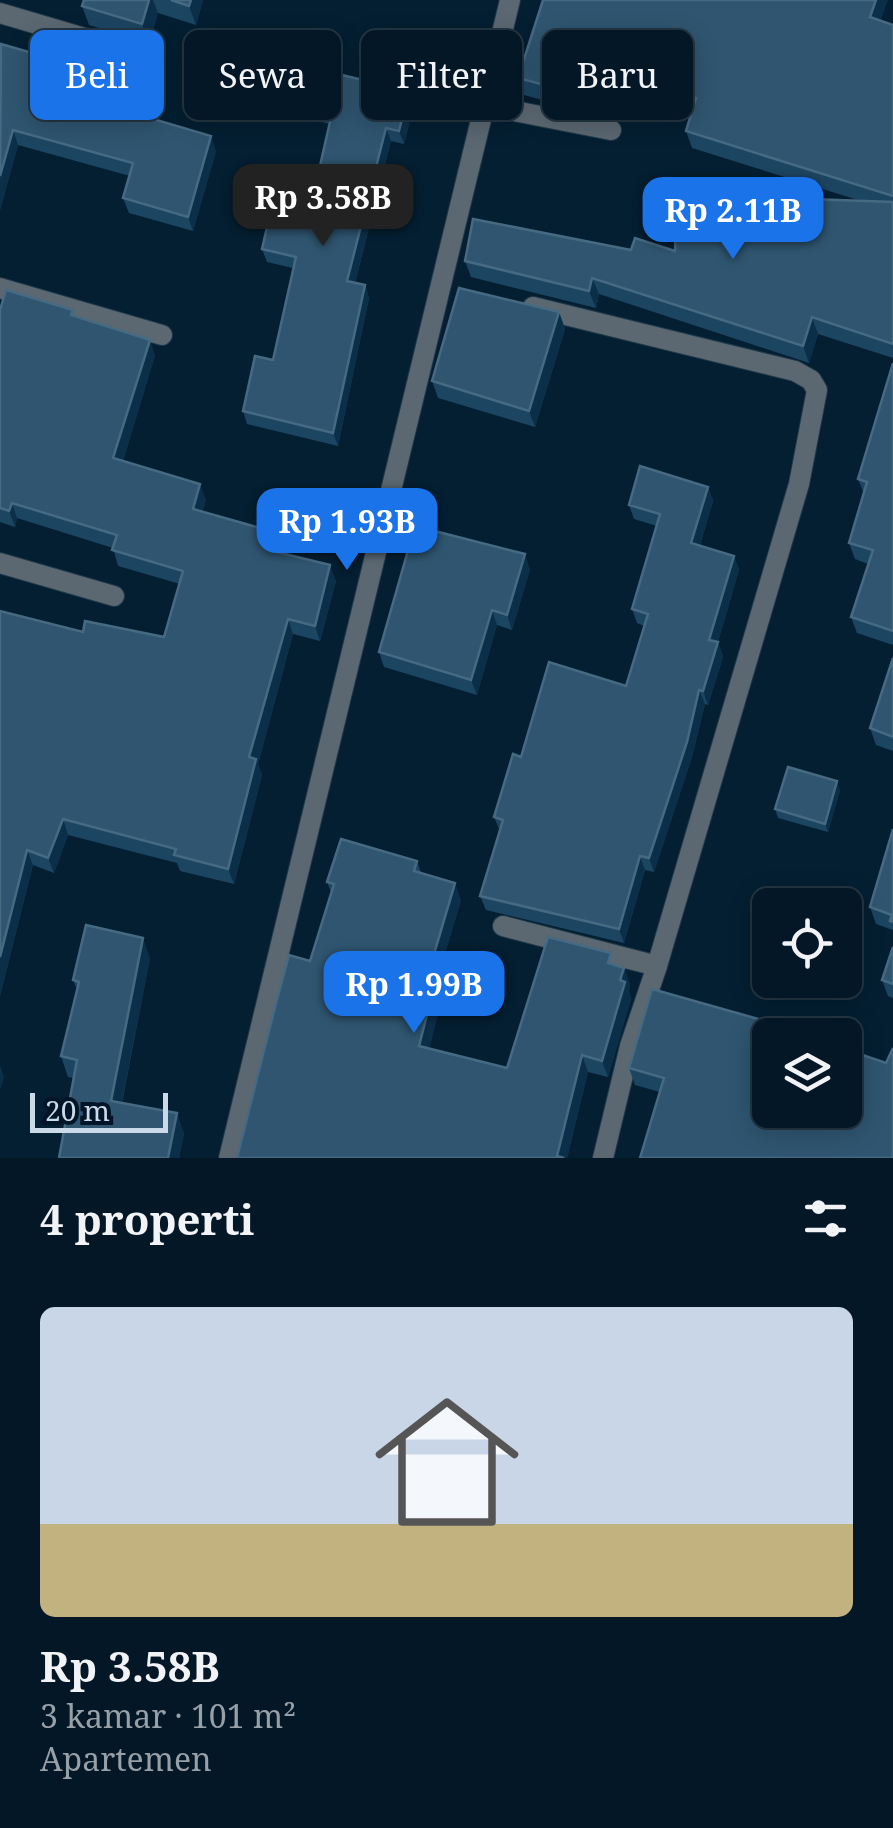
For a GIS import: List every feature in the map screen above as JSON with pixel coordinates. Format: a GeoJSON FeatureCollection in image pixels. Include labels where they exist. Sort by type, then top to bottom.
{"type":"FeatureCollection","features":[{"type":"Feature","properties":{"kind":"street"},"geometry":{"type":"LineString","coordinates":[[503,30],[510,0]]}},
{"type":"Feature","properties":{"kind":"street"},"geometry":{"type":"LineString","coordinates":[[0,14],[55,30]]}},
{"type":"Feature","properties":{"kind":"street"},"geometry":{"type":"LineString","coordinates":[[522,112],[611,130]]}},
{"type":"Feature","properties":{"kind":"street"},"geometry":{"type":"LineString","coordinates":[[229,1158],[453,287],[481,120]]}},
{"type":"Feature","properties":{"kind":"street"},"geometry":{"type":"LineString","coordinates":[[0,288],[162,335]]}},
{"type":"Feature","properties":{"kind":"street"},"geometry":{"type":"LineString","coordinates":[[518,303],[795,371],[811,380],[817,390],[799,484],[630,1046],[602,1158]]}},
{"type":"Feature","properties":{"kind":"street"},"geometry":{"type":"LineString","coordinates":[[0,563],[114,596]]}},
{"type":"Feature","properties":{"kind":"street"},"geometry":{"type":"LineString","coordinates":[[504,926],[657,966]]}},
{"type":"Feature","properties":{"kind":"building"},"geometry":{"type":"Polygon","coordinates":[[[84,0],[149,0],[142,24],[82,6],[84,0]]]}},
{"type":"Feature","properties":{"kind":"building"},"geometry":{"type":"Polygon","coordinates":[[[543,0],[876,0],[870,17],[893,25],[893,196],[686,131],[689,120],[693,120],[696,98],[693,30],[542,30],[542,84],[522,79],[522,66],[543,0]]]}},
{"type":"Feature","properties":{"kind":"building"},"geometry":{"type":"Polygon","coordinates":[[[1,44],[30,52],[30,120],[156,120],[211,136],[188,217],[123,198],[133,163],[13,130],[0,176],[1,44]]]}},
{"type":"Feature","properties":{"kind":"building"},"geometry":{"type":"Polygon","coordinates":[[[341,75],[361,80],[361,120],[402,120],[399,131],[386,128],[347,281],[365,285],[333,433],[243,411],[255,356],[273,360],[296,257],[262,249],[275,192],[312,201],[330,120],[341,120],[341,75]]]}},
{"type":"Feature","properties":{"kind":"building"},"geometry":{"type":"Polygon","coordinates":[[[677,194],[893,202],[893,344],[812,317],[803,346],[592,278],[589,291],[465,261],[473,219],[631,250],[635,238],[675,251],[677,194]]]}},
{"type":"Feature","properties":{"kind":"building"},"geometry":{"type":"Polygon","coordinates":[[[459,288],[559,312],[529,411],[432,381],[459,288]]]}},
{"type":"Feature","properties":{"kind":"building"},"geometry":{"type":"Polygon","coordinates":[[[6,290],[73,310],[71,315],[150,340],[113,458],[200,484],[193,509],[281,534],[277,552],[330,565],[315,626],[288,619],[249,757],[256,759],[228,869],[174,855],[176,849],[63,819],[48,858],[27,850],[0,957],[0,611],[83,632],[85,621],[164,637],[183,571],[112,550],[117,535],[12,503],[9,511],[0,508],[0,310],[6,290]]]}},
{"type":"Feature","properties":{"kind":"building"},"geometry":{"type":"Polygon","coordinates":[[[893,363],[893,631],[851,617],[873,550],[849,543],[867,482],[858,479],[893,363]]]}},
{"type":"Feature","properties":{"kind":"building"},"geometry":{"type":"Polygon","coordinates":[[[640,466],[708,487],[691,543],[734,556],[709,640],[718,642],[703,691],[699,690],[687,742],[649,858],[640,856],[619,929],[480,896],[503,820],[494,817],[513,754],[521,757],[549,662],[626,686],[648,614],[632,609],[660,514],[629,505],[640,466]]]}},
{"type":"Feature","properties":{"kind":"building"},"geometry":{"type":"Polygon","coordinates":[[[415,526],[525,554],[507,615],[492,610],[471,680],[379,652],[415,526]]]}},
{"type":"Feature","properties":{"kind":"building"},"geometry":{"type":"Polygon","coordinates":[[[893,658],[893,737],[870,728],[893,658]]]}},
{"type":"Feature","properties":{"kind":"building"},"geometry":{"type":"Polygon","coordinates":[[[788,767],[837,781],[825,824],[775,809],[788,767]]]}},
{"type":"Feature","properties":{"kind":"building"},"geometry":{"type":"Polygon","coordinates":[[[893,829],[893,922],[892,915],[870,907],[893,829]]]}},
{"type":"Feature","properties":{"kind":"building"},"geometry":{"type":"Polygon","coordinates":[[[341,839],[417,861],[414,871],[455,883],[432,961],[440,964],[419,1046],[507,1068],[548,937],[611,953],[608,963],[624,968],[620,980],[625,982],[602,1061],[582,1055],[557,1156],[564,1158],[237,1158],[289,955],[310,961],[334,884],[327,882],[341,839]]]}},
{"type":"Feature","properties":{"kind":"building"},"geometry":{"type":"Polygon","coordinates":[[[86,925],[143,938],[111,1101],[177,1113],[168,1158],[59,1158],[77,1060],[61,1056],[79,982],[73,980],[86,925]]]}},
{"type":"Feature","properties":{"kind":"building"},"geometry":{"type":"Polygon","coordinates":[[[893,947],[893,984],[882,980],[893,947]]]}},
{"type":"Feature","properties":{"kind":"building"},"geometry":{"type":"Polygon","coordinates":[[[652,989],[755,1018],[752,1128],[862,1128],[862,1055],[886,1063],[893,1048],[893,1158],[640,1158],[664,1078],[629,1068],[652,989]]]}}]}
